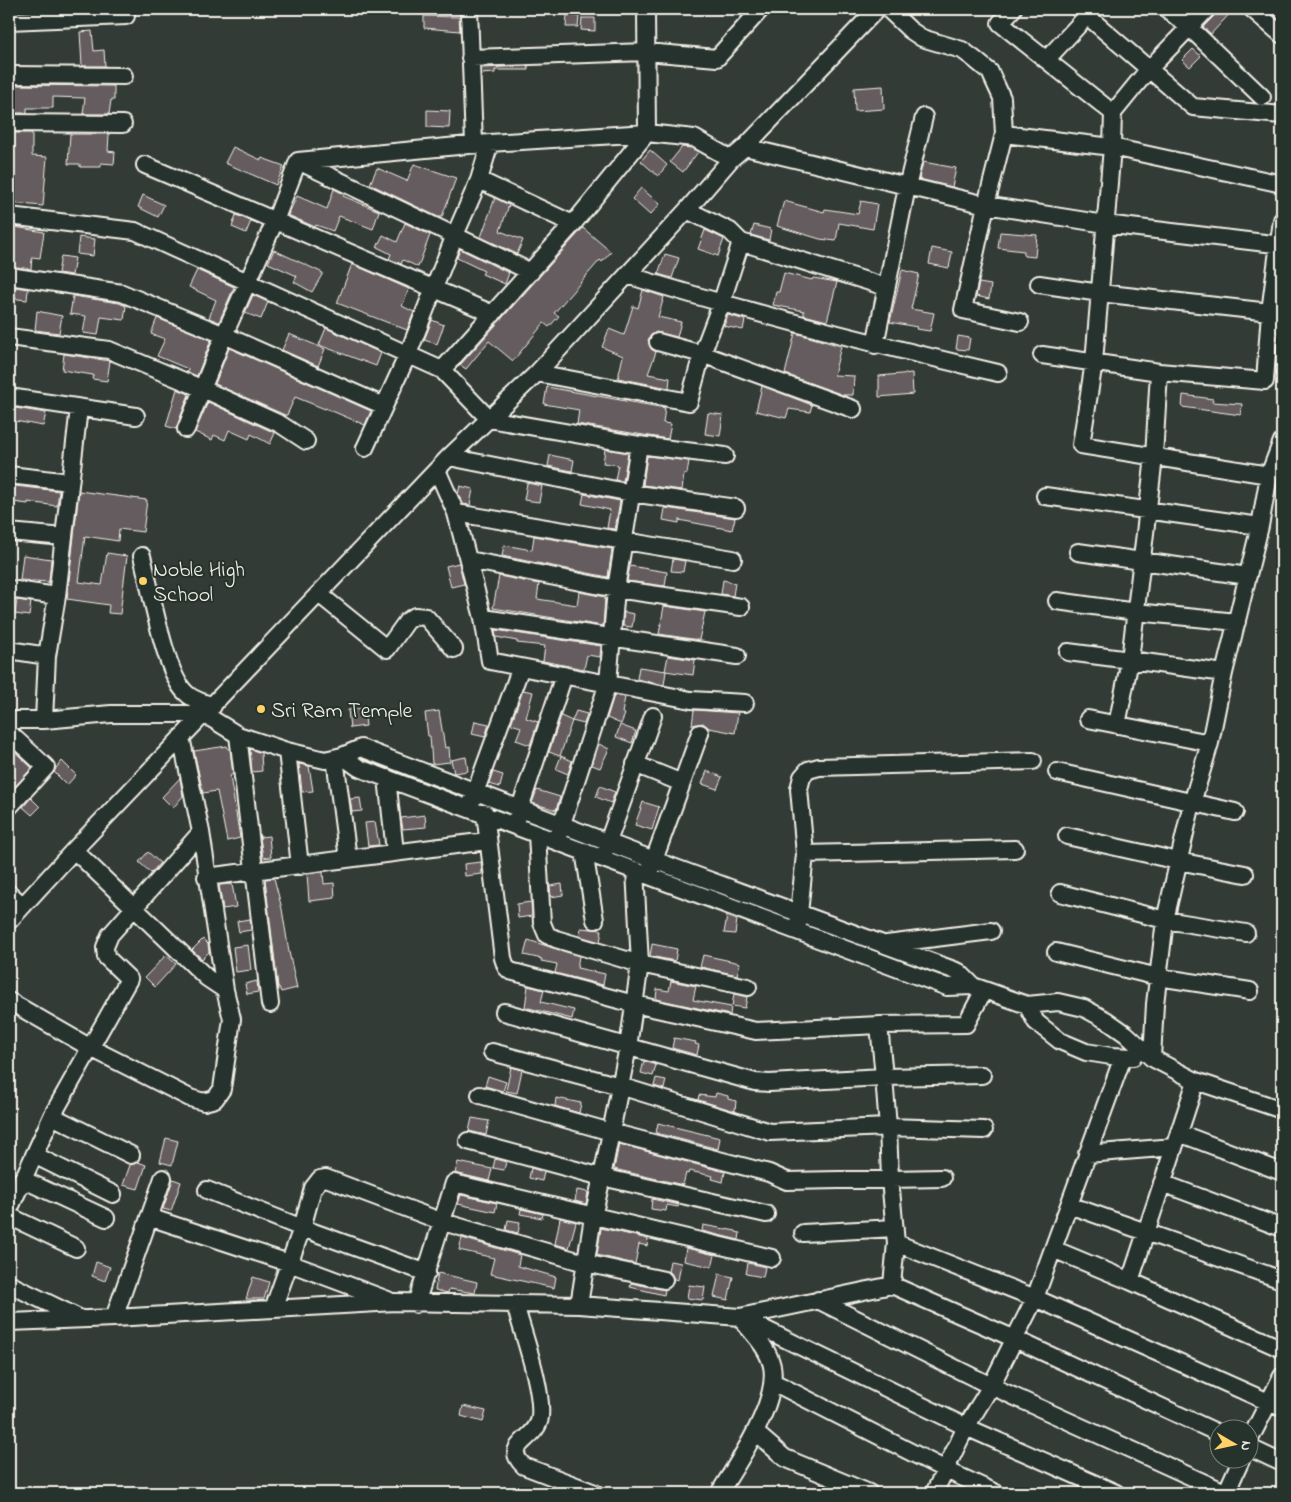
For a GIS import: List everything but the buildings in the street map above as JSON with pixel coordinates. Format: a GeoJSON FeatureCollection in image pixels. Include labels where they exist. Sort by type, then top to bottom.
{"type":"FeatureCollection","features":[{"type":"Feature","properties":{"kind":"street"},"geometry":{"type":"LineString","coordinates":[[366,448],[408,354],[479,180],[482,143],[470,58],[469,9]]}},
{"type":"Feature","properties":{"kind":"street"},"geometry":{"type":"LineString","coordinates":[[442,370],[573,224],[647,133],[646,9]]}},
{"type":"Feature","properties":{"kind":"street"},"geometry":{"type":"LineString","coordinates":[[470,58],[646,52],[717,58],[761,9]]}},
{"type":"Feature","properties":{"kind":"street"},"geometry":{"type":"LineString","coordinates":[[9,921],[74,850],[448,457],[537,373],[732,159],[877,9]]}},
{"type":"Feature","properties":{"kind":"street"},"geometry":{"type":"LineString","coordinates":[[888,9],[910,30],[922,38],[962,50],[973,58],[990,72],[1002,98],[1004,134],[963,310],[1020,322]]}},
{"type":"Feature","properties":{"kind":"street"},"geometry":{"type":"LineString","coordinates":[[1013,9],[1000,23],[1113,113]]}},
{"type":"Feature","properties":{"kind":"street"},"geometry":{"type":"LineString","coordinates":[[1167,9],[1190,28],[1262,97]]}},
{"type":"Feature","properties":{"kind":"street"},"geometry":{"type":"LineString","coordinates":[[1206,9],[1148,70],[1113,113],[1112,147],[1094,362],[1081,445],[1269,475]]}},
{"type":"Feature","properties":{"kind":"street"},"geometry":{"type":"LineString","coordinates":[[1252,9],[1282,35]]}},
{"type":"Feature","properties":{"kind":"street"},"geometry":{"type":"LineString","coordinates":[[1046,60],[1083,12],[1193,107],[1282,115]]}},
{"type":"Feature","properties":{"kind":"street"},"geometry":{"type":"LineString","coordinates":[[9,21],[126,16]]}},
{"type":"Feature","properties":{"kind":"street"},"geometry":{"type":"LineString","coordinates":[[9,75],[124,76]]}},
{"type":"Feature","properties":{"kind":"street"},"geometry":{"type":"LineString","coordinates":[[875,344],[907,187],[924,117]]}},
{"type":"Feature","properties":{"kind":"street"},"geometry":{"type":"LineString","coordinates":[[9,123],[123,124]]}},
{"type":"Feature","properties":{"kind":"street"},"geometry":{"type":"LineString","coordinates":[[298,161],[482,143],[647,133],[694,138],[732,159]]}},
{"type":"Feature","properties":{"kind":"street"},"geometry":{"type":"LineString","coordinates":[[1004,134],[1112,147],[1282,184]]}},
{"type":"Feature","properties":{"kind":"street"},"geometry":{"type":"LineString","coordinates":[[745,147],[986,206],[1105,224],[1280,245]]}},
{"type":"Feature","properties":{"kind":"street"},"geometry":{"type":"LineString","coordinates":[[186,429],[224,335],[275,221],[298,161]]}},
{"type":"Feature","properties":{"kind":"street"},"geometry":{"type":"LineString","coordinates":[[298,161],[531,272]]}},
{"type":"Feature","properties":{"kind":"street"},"geometry":{"type":"LineString","coordinates":[[145,165],[493,314]]}},
{"type":"Feature","properties":{"kind":"street"},"geometry":{"type":"LineString","coordinates":[[479,180],[573,224]]}},
{"type":"Feature","properties":{"kind":"street"},"geometry":{"type":"LineString","coordinates":[[687,210],[730,231],[742,242],[886,288]]}},
{"type":"Feature","properties":{"kind":"street"},"geometry":{"type":"LineString","coordinates":[[9,216],[136,231],[442,370],[490,419],[639,445],[725,456]]}},
{"type":"Feature","properties":{"kind":"street"},"geometry":{"type":"LineString","coordinates":[[1042,355],[1159,372],[1265,381],[1270,312],[1282,220]]}},
{"type":"Feature","properties":{"kind":"street"},"geometry":{"type":"LineString","coordinates":[[537,373],[689,402],[702,354],[742,242]]}},
{"type":"Feature","properties":{"kind":"street"},"geometry":{"type":"LineString","coordinates":[[627,275],[721,304],[998,374]]}},
{"type":"Feature","properties":{"kind":"street"},"geometry":{"type":"LineString","coordinates":[[9,276],[122,292],[384,406]]}},
{"type":"Feature","properties":{"kind":"street"},"geometry":{"type":"LineString","coordinates":[[1039,284],[1100,294],[1270,312]]}},
{"type":"Feature","properties":{"kind":"street"},"geometry":{"type":"LineString","coordinates":[[9,337],[109,350],[203,389],[280,424],[306,441]]}},
{"type":"Feature","properties":{"kind":"street"},"geometry":{"type":"LineString","coordinates":[[658,342],[702,354],[854,409]]}},
{"type":"Feature","properties":{"kind":"street"},"geometry":{"type":"LineString","coordinates":[[1117,725],[1130,660],[1136,612],[1154,457],[1159,372]]}},
{"type":"Feature","properties":{"kind":"street"},"geometry":{"type":"LineString","coordinates":[[9,397],[136,416]]}},
{"type":"Feature","properties":{"kind":"street"},"geometry":{"type":"LineString","coordinates":[[44,720],[47,656],[57,596],[79,408]]}},
{"type":"Feature","properties":{"kind":"street"},"geometry":{"type":"LineString","coordinates":[[1152,1058],[1164,920],[1192,803],[1210,743],[1224,674],[1260,526],[1269,475],[1282,441]]}},
{"type":"Feature","properties":{"kind":"street"},"geometry":{"type":"LineString","coordinates":[[559,833],[608,683],[616,589],[639,445]]}},
{"type":"Feature","properties":{"kind":"street"},"geometry":{"type":"LineString","coordinates":[[448,457],[631,493],[736,508]]}},
{"type":"Feature","properties":{"kind":"street"},"geometry":{"type":"LineString","coordinates":[[437,470],[456,513],[483,618],[490,661],[691,700],[745,703]]}},
{"type":"Feature","properties":{"kind":"street"},"geometry":{"type":"LineString","coordinates":[[9,475],[70,482]]}},
{"type":"Feature","properties":{"kind":"street"},"geometry":{"type":"LineString","coordinates":[[1045,496],[1260,526]]}},
{"type":"Feature","properties":{"kind":"street"},"geometry":{"type":"LineString","coordinates":[[456,513],[732,559]]}},
{"type":"Feature","properties":{"kind":"street"},"geometry":{"type":"LineString","coordinates":[[9,532],[64,537]]}},
{"type":"Feature","properties":{"kind":"street"},"geometry":{"type":"LineString","coordinates":[[1078,552],[1248,576]]}},
{"type":"Feature","properties":{"kind":"street"},"geometry":{"type":"LineString","coordinates":[[142,556],[170,666],[184,692],[238,736],[325,760],[360,748],[476,791],[517,817],[537,834],[559,833],[584,851],[605,850]]}},
{"type":"Feature","properties":{"kind":"street"},"geometry":{"type":"LineString","coordinates":[[468,560],[616,589],[741,607]]}},
{"type":"Feature","properties":{"kind":"street"},"geometry":{"type":"LineString","coordinates":[[9,589],[57,596]]}},
{"type":"Feature","properties":{"kind":"street"},"geometry":{"type":"LineString","coordinates":[[319,594],[386,649],[408,621],[415,616],[426,617],[454,649]]}},
{"type":"Feature","properties":{"kind":"street"},"geometry":{"type":"LineString","coordinates":[[1056,601],[1136,612],[1237,622]]}},
{"type":"Feature","properties":{"kind":"street"},"geometry":{"type":"LineString","coordinates":[[483,618],[737,656]]}},
{"type":"Feature","properties":{"kind":"street"},"geometry":{"type":"LineString","coordinates":[[9,650],[47,656]]}},
{"type":"Feature","properties":{"kind":"street"},"geometry":{"type":"LineString","coordinates":[[1068,652],[1224,674]]}},
{"type":"Feature","properties":{"kind":"street"},"geometry":{"type":"LineString","coordinates":[[521,667],[476,791],[477,811],[487,841],[506,967],[510,971],[634,1004],[756,1031],[879,1025],[966,1024],[979,988]]}},
{"type":"Feature","properties":{"kind":"street"},"geometry":{"type":"LineString","coordinates":[[517,817],[564,675]]}},
{"type":"Feature","properties":{"kind":"street"},"geometry":{"type":"LineString","coordinates":[[9,720],[44,720],[111,714],[208,710]]}},
{"type":"Feature","properties":{"kind":"street"},"geometry":{"type":"LineString","coordinates":[[605,850],[653,716]]}},
{"type":"Feature","properties":{"kind":"street"},"geometry":{"type":"LineString","coordinates":[[1088,718],[1210,743]]}},
{"type":"Feature","properties":{"kind":"street"},"geometry":{"type":"LineString","coordinates":[[9,733],[46,767],[9,807]]}},
{"type":"Feature","properties":{"kind":"street"},"geometry":{"type":"LineString","coordinates":[[579,1306],[593,1217],[628,1047],[640,964],[646,869],[682,783],[700,733]]}},
{"type":"Feature","properties":{"kind":"street"},"geometry":{"type":"LineString","coordinates":[[238,736],[270,1004]]}},
{"type":"Feature","properties":{"kind":"street"},"geometry":{"type":"LineString","coordinates":[[9,1001],[89,1047],[190,1098],[204,1102],[215,1100],[222,1089],[232,1019],[225,990],[206,876],[201,832],[181,737]]}},
{"type":"Feature","properties":{"kind":"street"},"geometry":{"type":"LineString","coordinates":[[287,751],[300,866]]}},
{"type":"Feature","properties":{"kind":"street"},"geometry":{"type":"LineString","coordinates":[[338,757],[359,768],[477,811],[517,817],[605,850],[646,869],[798,922],[884,944],[959,972],[979,988]]}},
{"type":"Feature","properties":{"kind":"street"},"geometry":{"type":"LineString","coordinates":[[338,757],[348,859]]}},
{"type":"Feature","properties":{"kind":"street"},"geometry":{"type":"LineString","coordinates":[[798,922],[805,854],[799,789],[802,777],[808,770],[820,767],[1033,762]]}},
{"type":"Feature","properties":{"kind":"street"},"geometry":{"type":"LineString","coordinates":[[635,764],[682,783]]}},
{"type":"Feature","properties":{"kind":"street"},"geometry":{"type":"LineString","coordinates":[[1057,772],[1235,812]]}},
{"type":"Feature","properties":{"kind":"street"},"geometry":{"type":"LineString","coordinates":[[387,778],[395,852]]}},
{"type":"Feature","properties":{"kind":"street"},"geometry":{"type":"LineString","coordinates":[[9,1210],[17,1181],[34,1155],[52,1116],[89,1047],[129,979],[106,957],[105,947],[110,935],[201,832]]}},
{"type":"Feature","properties":{"kind":"street"},"geometry":{"type":"LineString","coordinates":[[537,834],[542,924],[547,935],[640,964],[748,987]]}},
{"type":"Feature","properties":{"kind":"street"},"geometry":{"type":"LineString","coordinates":[[1067,836],[1245,874]]}},
{"type":"Feature","properties":{"kind":"street"},"geometry":{"type":"LineString","coordinates":[[206,876],[300,866],[487,841]]}},
{"type":"Feature","properties":{"kind":"street"},"geometry":{"type":"LineString","coordinates":[[805,854],[1015,849]]}},
{"type":"Feature","properties":{"kind":"street"},"geometry":{"type":"LineString","coordinates":[[74,850],[134,910],[207,978],[225,990]]}},
{"type":"Feature","properties":{"kind":"street"},"geometry":{"type":"LineString","coordinates":[[584,851],[595,920]]}},
{"type":"Feature","properties":{"kind":"street"},"geometry":{"type":"LineString","coordinates":[[1060,892],[1164,920],[1246,933]]}},
{"type":"Feature","properties":{"kind":"street"},"geometry":{"type":"LineString","coordinates":[[9,893],[22,906]]}},
{"type":"Feature","properties":{"kind":"street"},"geometry":{"type":"LineString","coordinates":[[798,922],[853,950],[947,987],[979,988],[1027,1005],[1058,1002],[1084,1008],[1126,1034],[1152,1058],[1196,1081],[1282,1110]]}},
{"type":"Feature","properties":{"kind":"street"},"geometry":{"type":"LineString","coordinates":[[853,950],[884,944],[990,931]]}},
{"type":"Feature","properties":{"kind":"street"},"geometry":{"type":"LineString","coordinates":[[1056,952],[1158,976],[1250,991]]}},
{"type":"Feature","properties":{"kind":"street"},"geometry":{"type":"LineString","coordinates":[[1027,1005],[1036,1022],[1060,1041],[1086,1052],[1123,1057],[1152,1058]]}},
{"type":"Feature","properties":{"kind":"street"},"geometry":{"type":"LineString","coordinates":[[504,1012],[755,1082],[982,1075]]}},
{"type":"Feature","properties":{"kind":"street"},"geometry":{"type":"LineString","coordinates":[[879,1025],[895,1236],[892,1285]]}},
{"type":"Feature","properties":{"kind":"street"},"geometry":{"type":"LineString","coordinates":[[492,1052],[620,1086],[770,1132],[888,1127],[984,1130]]}},
{"type":"Feature","properties":{"kind":"street"},"geometry":{"type":"LineString","coordinates":[[934,1493],[966,1427],[991,1386],[1035,1298],[1123,1057]]}},
{"type":"Feature","properties":{"kind":"street"},"geometry":{"type":"LineString","coordinates":[[1130,1280],[1196,1081]]}},
{"type":"Feature","properties":{"kind":"street"},"geometry":{"type":"LineString","coordinates":[[480,1095],[611,1132],[769,1173],[787,1181],[942,1178]]}},
{"type":"Feature","properties":{"kind":"street"},"geometry":{"type":"LineString","coordinates":[[52,1116],[131,1154]]}},
{"type":"Feature","properties":{"kind":"street"},"geometry":{"type":"LineString","coordinates":[[468,1140],[602,1177],[766,1214]]}},
{"type":"Feature","properties":{"kind":"street"},"geometry":{"type":"LineString","coordinates":[[1087,1154],[1176,1140],[1282,1172]]}},
{"type":"Feature","properties":{"kind":"street"},"geometry":{"type":"LineString","coordinates":[[34,1155],[113,1194]]}},
{"type":"Feature","properties":{"kind":"street"},"geometry":{"type":"LineString","coordinates":[[114,1318],[163,1178]]}},
{"type":"Feature","properties":{"kind":"street"},"geometry":{"type":"LineString","coordinates":[[273,1309],[302,1228],[315,1183],[320,1179],[326,1178],[443,1222],[585,1263],[664,1280]]}},
{"type":"Feature","properties":{"kind":"street"},"geometry":{"type":"LineString","coordinates":[[17,1181],[106,1218]]}},
{"type":"Feature","properties":{"kind":"street"},"geometry":{"type":"LineString","coordinates":[[416,1304],[454,1183],[772,1258]]}},
{"type":"Feature","properties":{"kind":"street"},"geometry":{"type":"LineString","coordinates":[[1162,1183],[1282,1228]]}},
{"type":"Feature","properties":{"kind":"street"},"geometry":{"type":"LineString","coordinates":[[207,1190],[302,1228],[427,1273]]}},
{"type":"Feature","properties":{"kind":"street"},"geometry":{"type":"LineString","coordinates":[[1069,1205],[1282,1280]]}},
{"type":"Feature","properties":{"kind":"street"},"geometry":{"type":"LineString","coordinates":[[9,1216],[76,1248]]}},
{"type":"Feature","properties":{"kind":"street"},"geometry":{"type":"LineString","coordinates":[[150,1217],[289,1263],[396,1302]]}},
{"type":"Feature","properties":{"kind":"street"},"geometry":{"type":"LineString","coordinates":[[803,1232],[895,1236],[1276,1404]]}},
{"type":"Feature","properties":{"kind":"street"},"geometry":{"type":"LineString","coordinates":[[1052,1249],[1130,1280],[1282,1349]]}},
{"type":"Feature","properties":{"kind":"street"},"geometry":{"type":"LineString","coordinates":[[9,1284],[81,1319]]}},
{"type":"Feature","properties":{"kind":"street"},"geometry":{"type":"LineString","coordinates":[[9,1322],[396,1302],[416,1304],[579,1306],[740,1317],[892,1285],[1015,1339],[1208,1428]]}},
{"type":"Feature","properties":{"kind":"street"},"geometry":{"type":"LineString","coordinates":[[818,1300],[991,1386],[1227,1493],[1237,1470]]}},
{"type":"Feature","properties":{"kind":"street"},"geometry":{"type":"LineString","coordinates":[[515,1304],[540,1402],[540,1419],[537,1428],[519,1444],[516,1452],[517,1460],[524,1466],[595,1493]]}},
{"type":"Feature","properties":{"kind":"street"},"geometry":{"type":"LineString","coordinates":[[719,1493],[756,1433],[773,1382],[772,1365],[766,1349],[740,1317]]}},
{"type":"Feature","properties":{"kind":"street"},"geometry":{"type":"LineString","coordinates":[[740,1317],[966,1427],[1116,1493]]}},
{"type":"Feature","properties":{"kind":"street"},"geometry":{"type":"LineString","coordinates":[[1258,1429],[1276,1404],[1282,1376]]}},
{"type":"Feature","properties":{"kind":"street"},"geometry":{"type":"LineString","coordinates":[[773,1382],[946,1470],[996,1493]]}},
{"type":"Feature","properties":{"kind":"street"},"geometry":{"type":"LineString","coordinates":[[756,1433],[785,1458],[869,1493]]}},
{"type":"Feature","properties":{"kind":"street"},"geometry":{"type":"LineString","coordinates":[[1258,1452],[1282,1464]]}},
{"type":"Feature","properties":{"kind":"place","name":"Noble High School"},"geometry":{"type":"Point","coordinates":[143,581]}},
{"type":"Feature","properties":{"kind":"place","name":"Sri Ram Temple"},"geometry":{"type":"Point","coordinates":[261,709]}}]}
